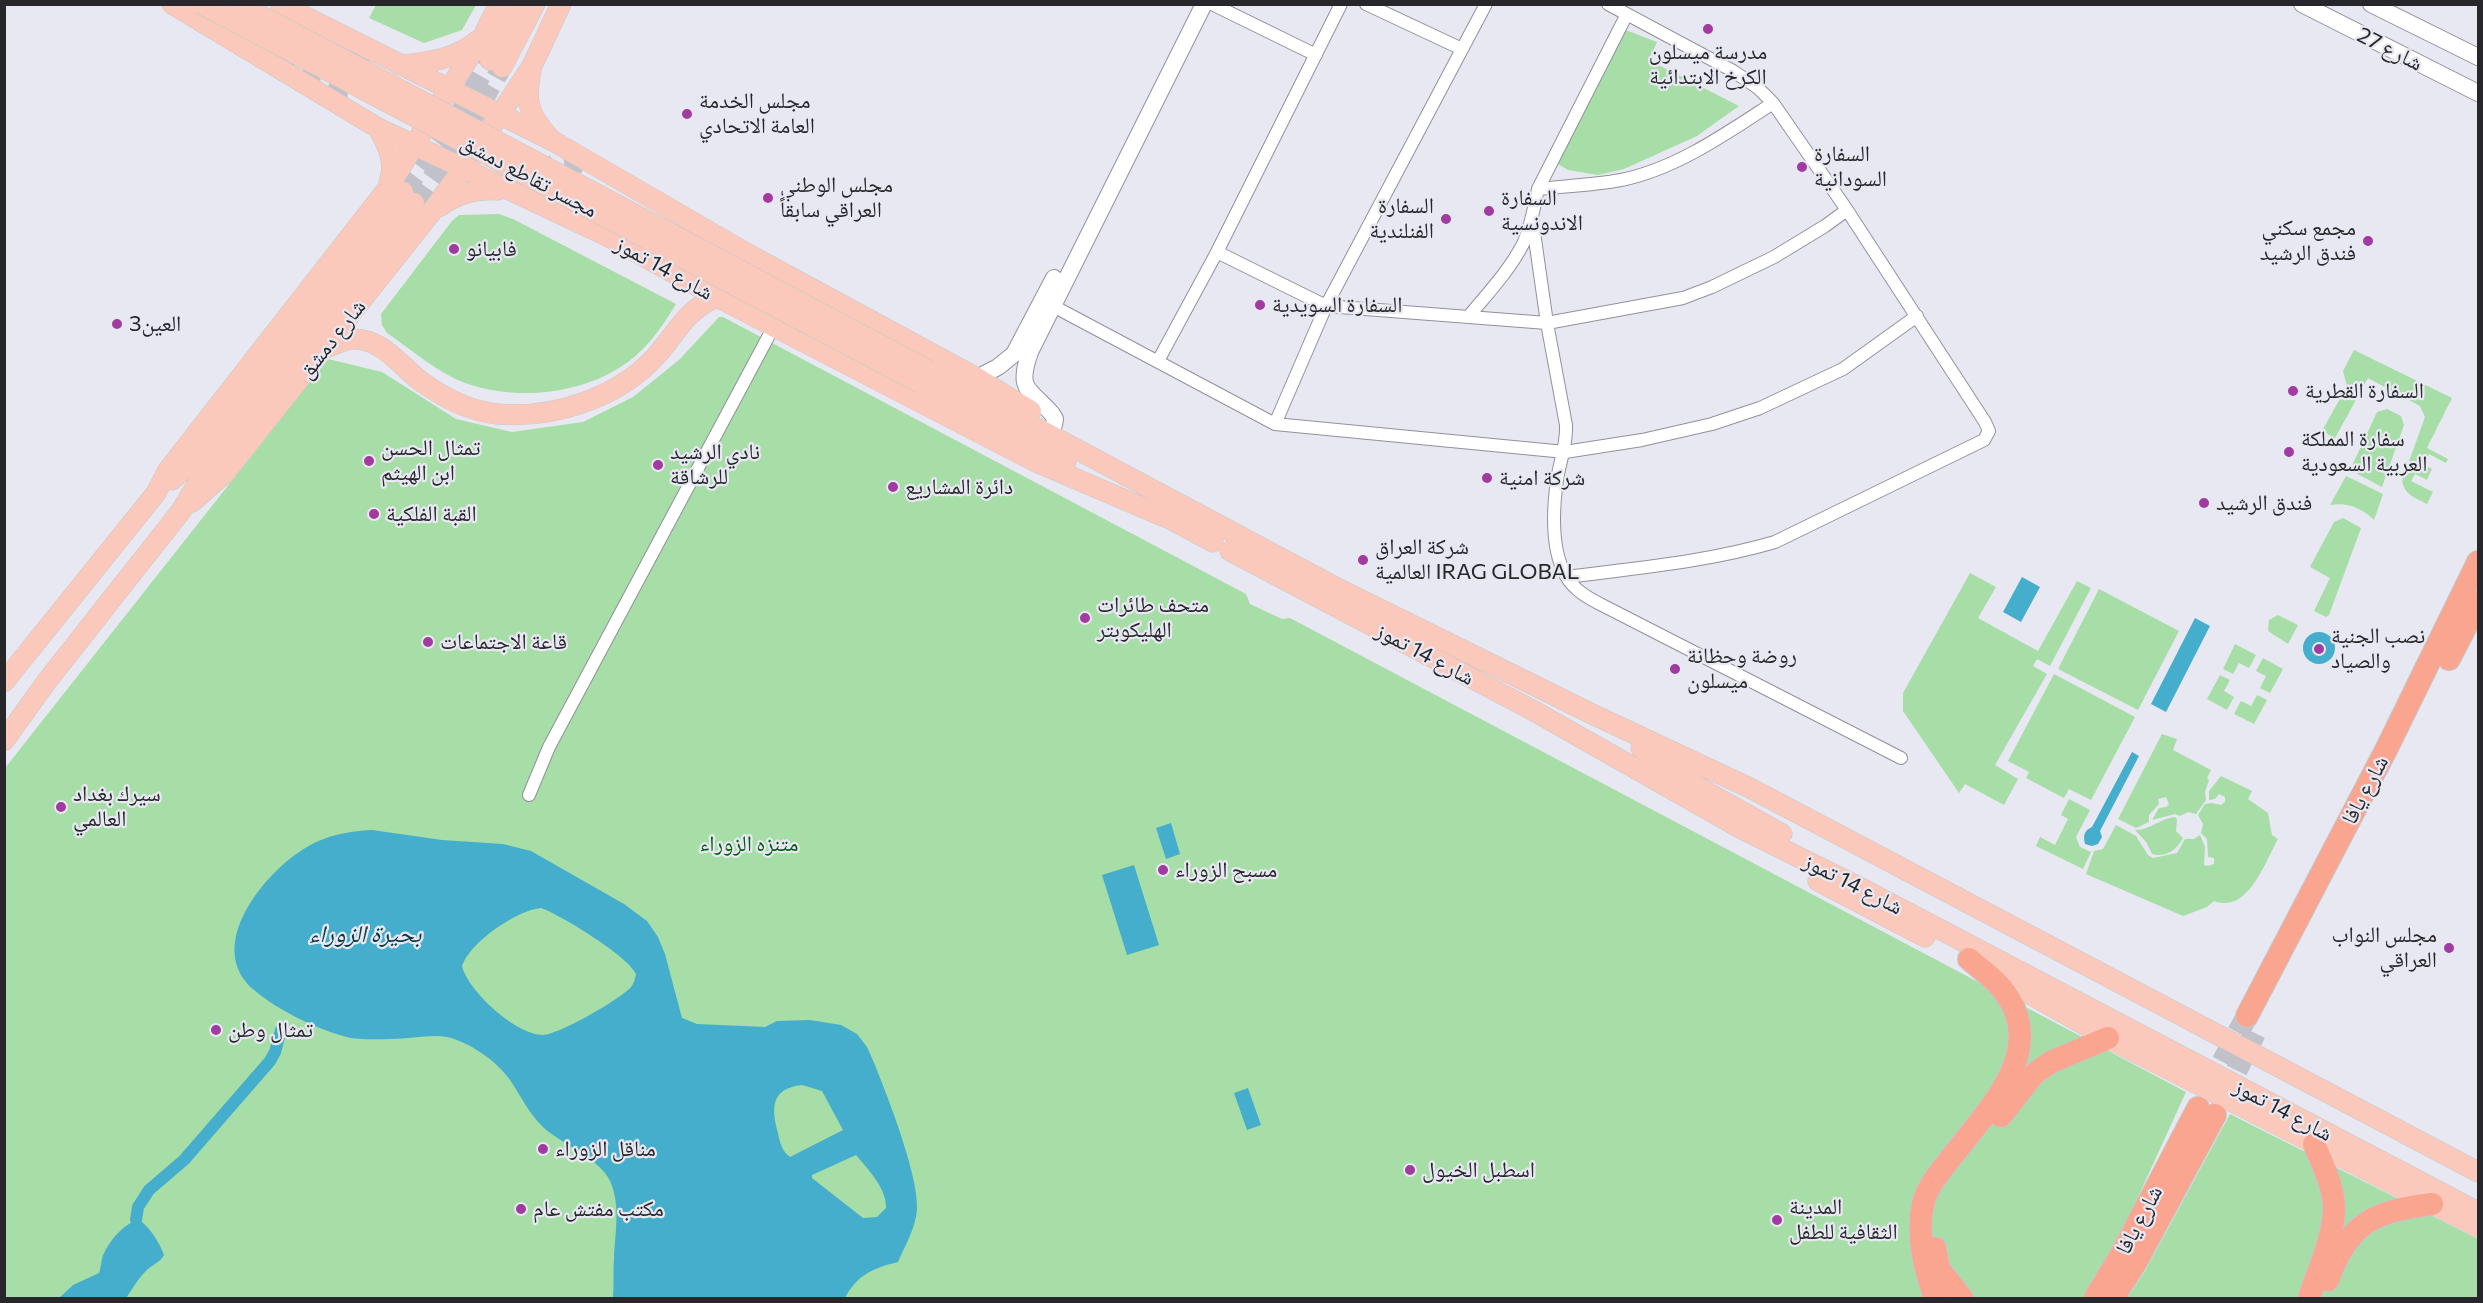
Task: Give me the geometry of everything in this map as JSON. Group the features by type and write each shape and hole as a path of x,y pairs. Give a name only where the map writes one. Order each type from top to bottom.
{"highway":[{"name":"شارع يافا","path":"2478,562 2254,1019 2478,603"},
{"path":"1935,1299 1920,1238 1923,1202 1938,1174 2003,1090 2015,1066 2020,1040 2018,1020 2009,998 1995,980 1969,959"},
{"path":"1962,1299 1940,1269 1934,1241 1936,1210 1949,1181 2034,1074 2051,1062 2108,1038"},
{"name":"شارع يافا","path":"2113,1299 2128,1259 2206,1111"},
{"path":"2309,1299 2329,1236 2334,1212 2332,1190 2314,1144"},
{"path":"2322,1299 2341,1252 2355,1232 2372,1218 2389,1211 2432,1204"},
{"name":"شارع يافا","path":"2095,1299 2128,1259"},
{"path":"2081,1299 2128,1259"},
{"path":"2128,1259 2130,1299"}],"main road":[{"name":"شارع 14 تموز","path":"172,4 378,128 418,138 467,163 507,191 607,236 717,297 1034,461 1168,508"},
{"name":"مجسر تقاطع دمشق","path":"201,4 924,377"},
{"name":"مجسر تقاطع دمشق","path":"238,4 924,377"},
{"name":"شارع 14 تموز","path":"280,4 399,65 445,96 495,121 553,141 748,254 977,378 1056,440"},
{"path":"445,96 483,36 499,4"},
{"path":"519,4 496,63 535,4"},
{"path":"495,121 532,66 561,4"},
{"path":"399,65 445,59 465,49 483,36"},
{"path":"532,66 527,90 529,107 553,141"},
{"path":"378,128 409,199 462,193 475,189 507,191"},
{"name":"شارع دمشق","path":"181,511 224,474 324,349 409,199 418,138"},
{"name":"شارع دمشق","path":"4,682 156,493 173,464 409,199 467,163"},
{"name":"شارع دمشق","path":"4,741 47,681 181,511 208,466 409,199"},
{"path":"324,349 343,341 362,340 382,348 421,382 466,406 497,414 539,413 585,402 623,383 656,356 690,312 717,297"},
{"name":"شارع 14 تموز","path":"924,377 959,387 1056,440 1168,508 1335,597 1742,829 1865,890 2478,1212"},
{"name":"شارع 14 تموز","path":"924,377 1056,440 1168,508 1222,547 1750,788 2478,1172"},
{"path":"1034,461 1045,461 1056,440"},
{"path":"42,636 54,644 58,652 47,681"},
{"name":"شارع 14 تموز","path":"1592,714 1688,780 1743,813 2478,1197"},
{"path":"1592,714 1700,777 2478,1187"},
{"path":"1742,829 1794,868 1969,959 2108,1038 2478,1227"}],"street":[{"path":"959,387 1006,362 1019,347 1192,4"},
{"path":"1056,440 1055,420 1028,390 1023,379 1023,370 1204,4"},
{"path":"1212,4 1316,55"},
{"path":"1158,361 1216,252 1341,4"},
{"path":"1366,4 1462,49"},
{"path":"1275,424 1326,306 1486,4"},
{"path":"1567,577 1659,566 1746,551 1774,542 1984,440 1989,431 1917,316 1773,103 1758,87 1733,71 1608,4"},
{"name":"شارع 27","path":"2302,4 2478,93"},
{"name":"شارع 27","path":"2371,4 2478,57"},
{"path":"1469,316 1507,270 1524,242 1538,189 1627,14"},
{"path":"1538,189 1623,180 1653,170 1696,150 1773,103"},
{"path":"1216,252 1326,306 1547,323 1683,298 1712,287 1774,257 1825,226 1846,210"},
{"path":"1532,218 1547,323 1566,425 1565,452 1557,479 1555,510 1557,546 1567,577 1581,593 1602,605 1901,758"},
{"path":"1053,306 1275,424 1565,452 1654,437 1712,424 1760,408 1843,369 1917,316"},
{"path":"529,795 555,736 774,326"}],"green space":[{"path":"376,4 476,5 462,30 424,43 369,18"},
{"path":"1623,29 1657,42 1649,60 1739,106 1697,136 1624,169 1598,175 1568,170 1558,164 1558,160"},
{"path":"499,214 513,219 676,304 644,348 628,362 584,384 565,389 526,393 487,389 457,380 387,333 382,325 381,314 459,215"},
{"name":"متنزه الزوراء","path":"719,317 723,317 1246,594 1250,604 1282,619 1290,618 2186,1092 2111,1256 2083,1298 5,1298 5,768 328,359 382,372 456,419 512,432 583,422 633,397 679,360"},
{"path":"2354,350 2452,398 2427,448 2448,459 2446,463 2429,454 2424,465 2432,469 2427,480 2415,474 2411,481 2433,492 2427,504 2408,493 2402,481 2425,417 2420,406 2368,378 2335,438 2322,431 2347,386 2343,371"},
{"path":"2387,409 2401,416 2404,425 2382,487 2350,470 2377,412"},
{"path":"2346,476 2383,494 2374,520 2354,507 2342,504 2330,505"},
{"path":"2343,518 2361,528 2329,615 2326,617 2314,611 2330,578 2310,567 2334,522"},
{"path":"1970,573 1996,587 1978,618 2038,651 2077,581 2091,588 2050,666 2037,659 2033,666 2047,674 1995,765 2018,779 2004,805 1965,784 1959,793 1903,711 1903,693"},
{"path":"2099,589 2179,631 2138,710 2058,669"},
{"path":"2278,615 2298,625 2288,644 2268,631 2269,620"},
{"path":"2235,644 2256,655 2249,668 2239,663 2233,674 2223,669"},
{"path":"2263,658 2283,669 2270,693 2260,688 2266,676 2256,671"},
{"path":"2054,674 2135,717 2091,800 2069,789 2064,798 2026,778 2029,772 2008,761"},
{"path":"2220,675 2230,680 2224,691 2234,697 2227,710 2207,699"},
{"path":"2257,695 2267,700 2254,724 2234,714 2241,701 2251,706"},
{"path":"2162,734 2177,739 2173,750 2211,770 2207,778 2209,780 2205,792 2206,800 2196,814 2188,812 2180,816 2175,814 2152,820 2159,808 2169,804 2166,797 2158,799 2159,804 2149,815 2149,822 2136,828 2118,819"},
{"path":"2221,776 2252,791 2248,799 2268,813 2272,835 2278,839 2254,884 2237,900 2226,903 2214,901 2207,907 2183,916 2086,874 2094,851 2103,849 2116,825 2136,836 2148,855 2153,858 2177,853 2185,839 2194,839 2200,835 2205,847 2204,865 2214,864 2214,858 2208,857 2207,839 2201,833 2203,824 2198,815 2205,804 2221,805 2225,802 2225,797 2219,794 2215,799 2209,800 2209,791"},
{"path":"2069,799 2090,810 2076,837 2080,847 2091,852 2083,869 2036,846 2040,837 2055,845 2068,819 2061,815"},
{"path":"2175,817 2177,819 2176,831 2183,838 2174,849 2166,854 2152,854 2146,842 2135,830 2144,829"},
{"path":"2230,1114 2478,1239 2478,1298 2127,1298 2145,1271"}],"water":[{"path":"2022,577 2040,587 2021,622 2003,612"},
{"path":"2195,618 2210,626 2166,712 2151,704"},
{"path":"2319,632 2330,637 2335,648 2330,659 2319,664 2308,659 2303,648 2308,637"},
{"path":"2132,752 2139,756 2100,831 2102,837 2098,844 2092,846 2085,844 2084,838 2087,830 2092,827"},
{"path":"1171,823 1180,854 1166,859 1156,828"},
{"name":"بحيرة الزوراء","path":"372,830 442,840 503,844 531,851 624,904 647,921 658,937 665,954 682,1018 697,1024 765,1027 777,1021 810,1020 841,1025 857,1034 867,1047 875,1065 902,1137 913,1177 917,1209 915,1223 898,1262 881,1267 860,1278 845,1298 613,1298 616,1209 610,1181 598,1166 539,1123 510,1080 490,1059 473,1048 447,1037 361,1039 326,1030 275,1005 254,990 240,973 235,953 237,932 245,912 273,874 290,859 322,839 338,834","holes":["541,908 578,927 608,947 621,957 636,974 631,987 615,1000 575,1023 543,1035 520,1028 495,1010 473,987 462,966 474,947 496,929 520,915","802,1085 822,1091 843,1130 790,1157 781,1143 774,1108 779,1095 792,1087","856,1155 880,1187 886,1208 877,1217 863,1218 812,1178 812,1175"]},
{"path":"1134,865 1159,945 1127,955 1102,875"},
{"path":"1248,1088 1261,1125 1247,1130 1234,1093"},
{"path":"136,1220 148,1228 164,1255 148,1269 126,1298 59,1298 73,1285 99,1273 103,1255 109,1244 116,1234"}],"waterway":[{"path":"136,1220 138,1207 149,1190 184,1160 270,1061 281,1030"}],"tunnel":[{"path":"275,58 342,89 352,90 362,84 369,71 368,65 359,52 344,42"},
{"path":"403,192 452,127 490,60"},
{"path":"414,203 465,132 502,67"},
{"path":"541,179 551,167 563,162 578,162 593,166"},
{"path":"2207,1091 2247,1016"},
{"path":"2222,1100 2255,1033"}],"place":[{"name":"مدرسة ميسلون الكرخ الابتدائية","path":"1708,29"},
{"name":"مجلس الخدمة العامة الاتحادي","path":"687,114"},
{"name":"السفارة السودانية","path":"1802,167"},
{"name":"مجلس الوطني العراقي سابقاً","path":"768,198"},
{"name":"السفارة الاندونسية","path":"1489,211"},
{"name":"السفارة الفنلندية","path":"1446,219"},
{"name":"مجمع سكني فندق الرشيد","path":"2368,241"},
{"name":"فابيانو","path":"454,249"},
{"name":"السفارة السويدية","path":"1260,305"},
{"name":"العين3","path":"117,324"},
{"name":"السفارة القطرية","path":"2293,391"},
{"name":"سفارة المملكة العربية السعودية","path":"2289,452"},
{"name":"تمثال الحسن ابن الهيثم","path":"369,461"},
{"name":"نادي الرشيد للرشاقة","path":"658,465"},
{"name":"شركة امنية","path":"1487,478"},
{"name":"دائرة المشاريع","path":"893,487"},
{"name":"فندق الرشيد","path":"2204,503"},
{"name":"القبة الفلكية","path":"374,514"},
{"name":"شركة العراق العالمية IRAG GLOBAL","path":"1363,560"},
{"name":"متحف طائرات الهليكوبتر","path":"1085,618"},
{"name":"قاعة الاجتماعات","path":"428,642"},
{"name":"نصب الجنية والصياد","path":"2319,649"},
{"name":"روضة وحظانة ميسلون","path":"1675,669"},
{"name":"سيرك بغداد العالمي","path":"61,807"},
{"name":"مسبح الزوراء","path":"1163,870"},
{"name":"مجلس النواب العراقي","path":"2449,948"},
{"name":"تمثال وطن","path":"216,1030"},
{"name":"مناقل الزوراء","path":"543,1149"},
{"name":"اسطبل الخيول","path":"1410,1170"},
{"name":"مكتب مفتش عام","path":"521,1209"},
{"name":"المدينة الثقافية للطفل","path":"1777,1220"}]}
